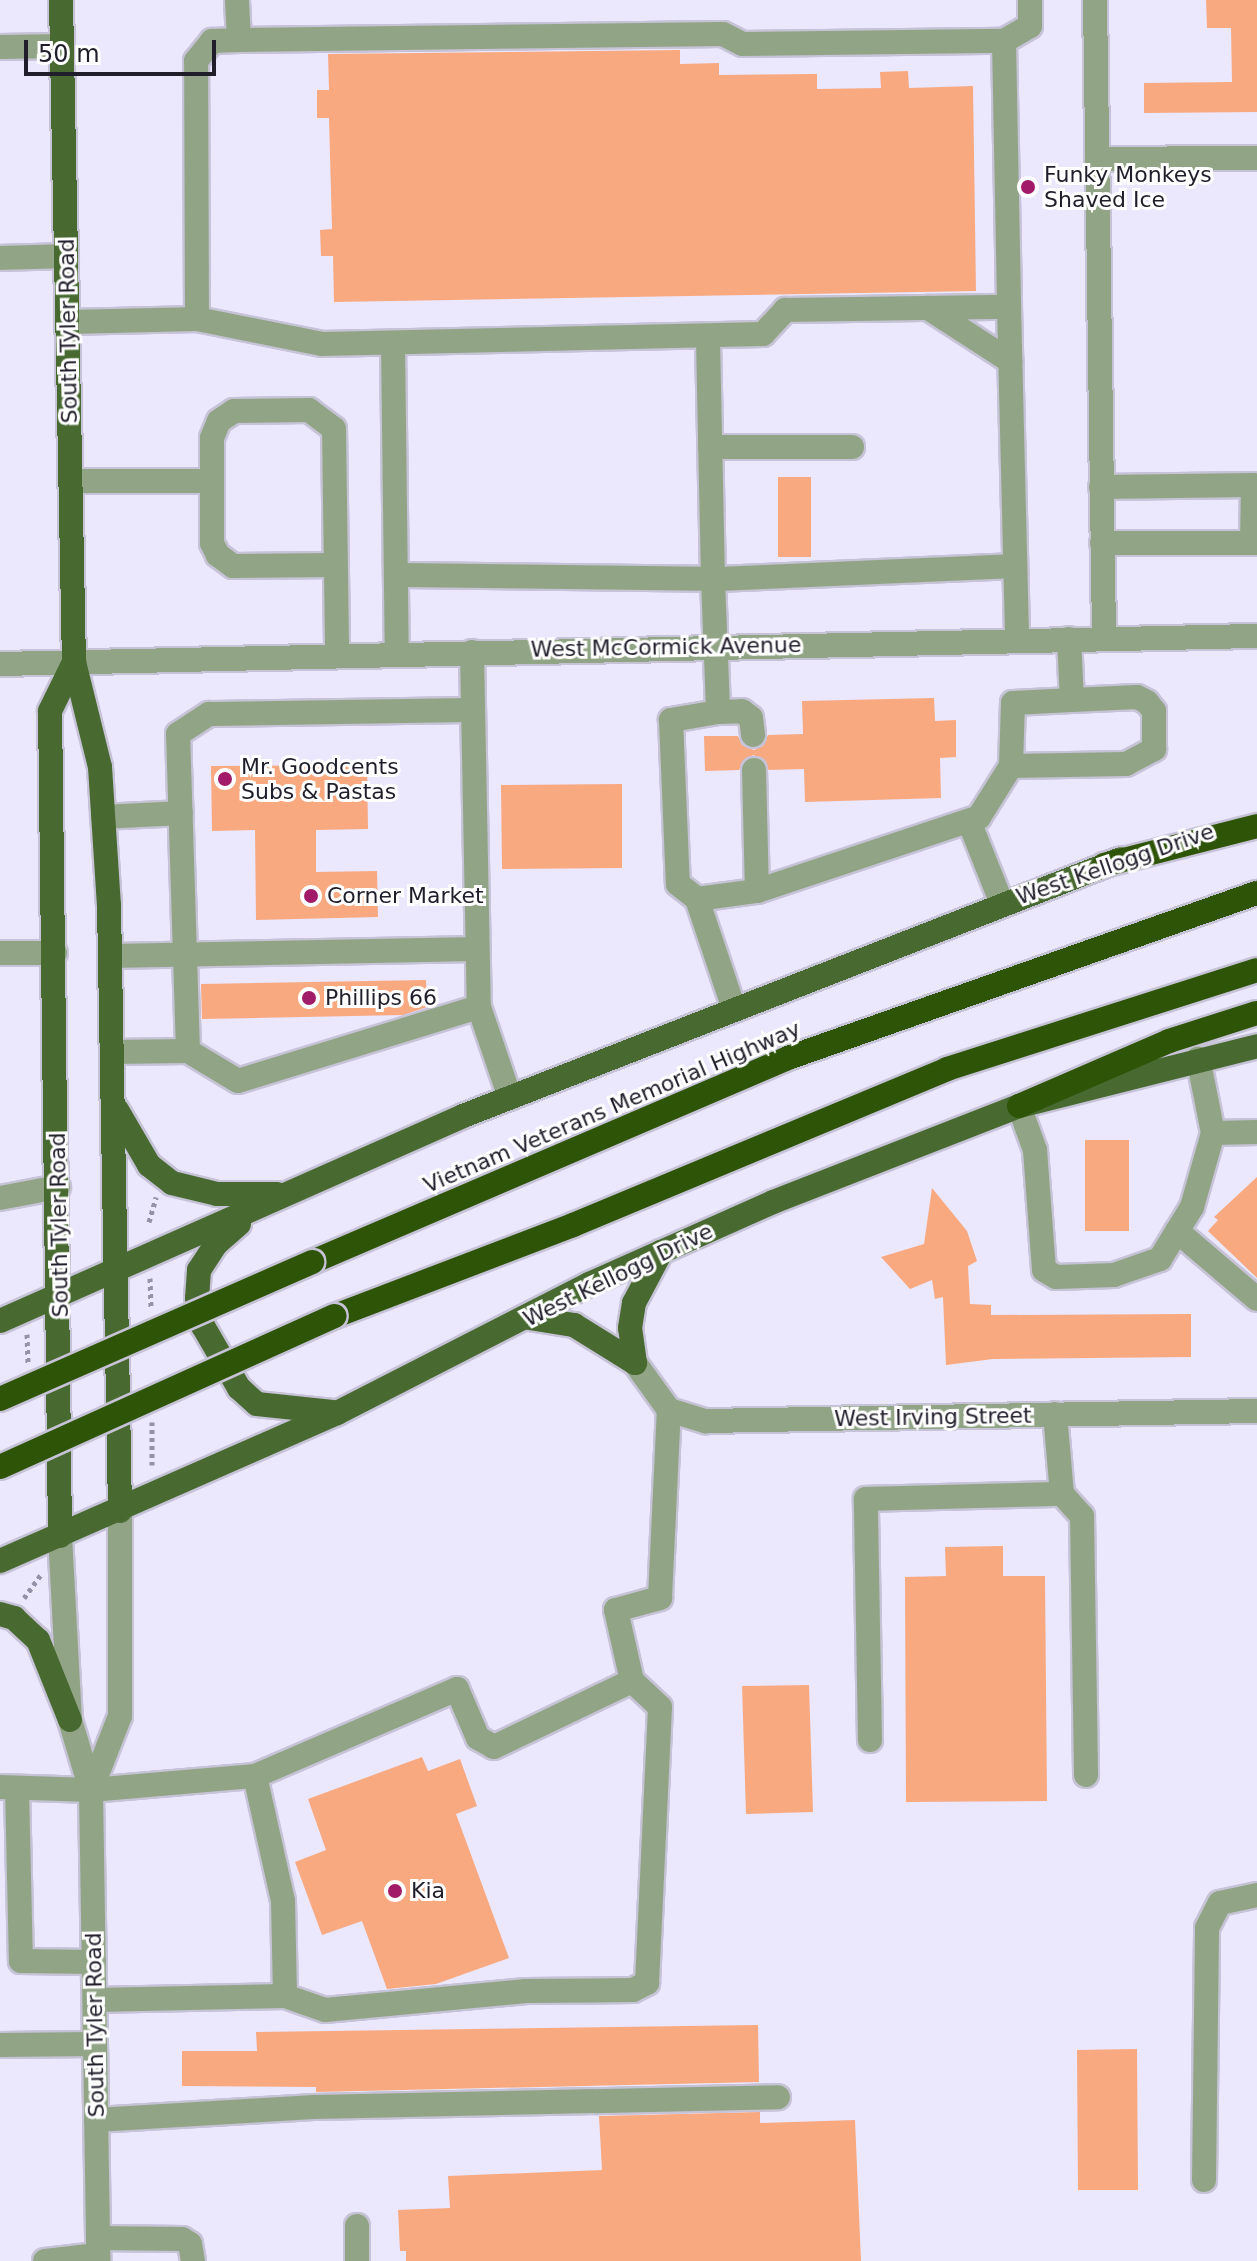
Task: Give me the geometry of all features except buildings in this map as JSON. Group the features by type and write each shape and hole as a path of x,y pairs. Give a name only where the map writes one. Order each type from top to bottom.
{"highway":[{"path":"1104,865 1257,826"},
{"name":"Vietnam Veterans Memorial Highway","path":"0,1399 788,1058 1257,893"},
{"path":"0,1467 335,1316 573,1225 947,1069 1257,970"},
{"path":"1019,1106 1169,1041 1257,1013"}],"main road":[{"name":"South Tyler Road","path":"61,0 74,662 100,767 103,817 110,956 120,1511"},
{"name":"South Tyler Road","path":"60,1536 60,1291 50,711 74,662"},
{"name":"West Kellogg Drive","path":"0,1321 60,1291 510,1098 1104,865 1257,816"},
{"name":"West Kellogg Drive","path":"0,1561 120,1511 337,1413 661,1252 773,1202 1019,1106 1198,1058 1257,1046"},
{"path":"113,1099 149,1165 172,1183 217,1194 288,1194"},
{"path":"260,1207 216,1244 199,1270 197,1298 203,1326 239,1388 257,1404 337,1413"},
{"path":"635,1363 630,1328 634,1303 661,1252"},
{"path":"529,1318 574,1325 635,1363"},
{"path":"0,1614 14,1618 38,1640 70,1720"}],"street":[{"path":"237,0 239,40"},
{"path":"197,319 196,61 212,41 723,34 743,44 1004,41 1030,26 1030,0"},
{"path":"1095,0 1104,638"},
{"path":"1004,41 1017,640"},
{"path":"0,47 62,46"},
{"path":"1097,159 1257,158"},
{"path":"0,258 66,256"},
{"path":"928,307 1010,361"},
{"path":"68,322 197,319 322,344 393,343 763,334 785,310 1009,307"},
{"path":"708,336 718,712"},
{"path":"393,343 397,654"},
{"path":"335,565 233,566 212,543 212,438 219,421 234,411 309,410 323,417 334,429 337,655"},
{"path":"710,447 852,447"},
{"path":"71,481 212,481"},
{"path":"1101,487 1253,485 1255,543 1102,543"},
{"path":"396,575 713,579 1015,566"},
{"name":"West McCormick Avenue","path":"0,664 1257,636"},
{"path":"1069,639 1072,700"},
{"path":"472,652 479,1007 510,1098"},
{"path":"697,899 757,891 979,817 1011,766 1013,703 1137,697 1147,702 1154,711 1154,749 1126,764 1011,766"},
{"path":"188,1051 178,734 209,714 473,710"},
{"path":"734,1009 697,899 678,884 671,720 742,711 751,718 753,735"},
{"path":"754,770 757,891"},
{"path":"103,817 181,813"},
{"path":"969,821 1002,904"},
{"path":"110,956 477,949"},
{"path":"0,953 55,953"},
{"path":"112,1052 188,1051 238,1081 479,1007"},
{"path":"1019,1106 1035,1150 1044,1270 1056,1277 1114,1275 1160,1259 1192,1207 1213,1133 1198,1058"},
{"path":"1213,1133 1257,1132"},
{"path":"0,1198 58,1187"},
{"path":"1177,1231 1257,1299"},
{"path":"95,2000 285,1996 339,2010 526,1991 633,1990 647,1983 660,1707 632,1681 616,1610 660,1598 669,1410 635,1363"},
{"name":"West Irving Street","path":"669,1410 706,1421 1257,1411"},
{"path":"1055,1414 1062,1494 1082,1516 1086,1775"},
{"path":"870,1740 866,1499 1062,1494"},
{"name":"South Tyler Road","path":"91,1790 120,1716 120,1511"},
{"name":"South Tyler Road","path":"60,1536 70,1720 91,1790 98,2251"},
{"path":"94,1962 10,1961 8,1787 91,1790 255,1776 457,1689 478,1738 494,1747 632,1681"},
{"path":"255,1776 283,1901 285,1996"},
{"path":"1204,2180 1207,1928 1220,1903 1257,1895"},
{"path":"0,2045 95,2044"},
{"path":"96,2120 314,2107 778,2097"},
{"path":"357,2226 357,2261"},
{"path":"45,2261 182,2239 190,2244 193,2261"}],"path":[{"path":"149,1222 159,1192"},
{"path":"150,1270 151,1315"},
{"path":"27,1325 28,1370"},
{"path":"152,1405 152,1465"},
{"path":"23,1601 33,1580 42,1575"}],"place":[{"name":"Funky Monkeys Shaved Ice","path":"1028,187"},
{"name":"Mr. Goodcents Subs & Pastas","path":"225,779"},
{"name":"Corner Market","path":"311,896"},
{"name":"Phillips 66","path":"309,998"},
{"name":"Kia","path":"395,1891"}]}
